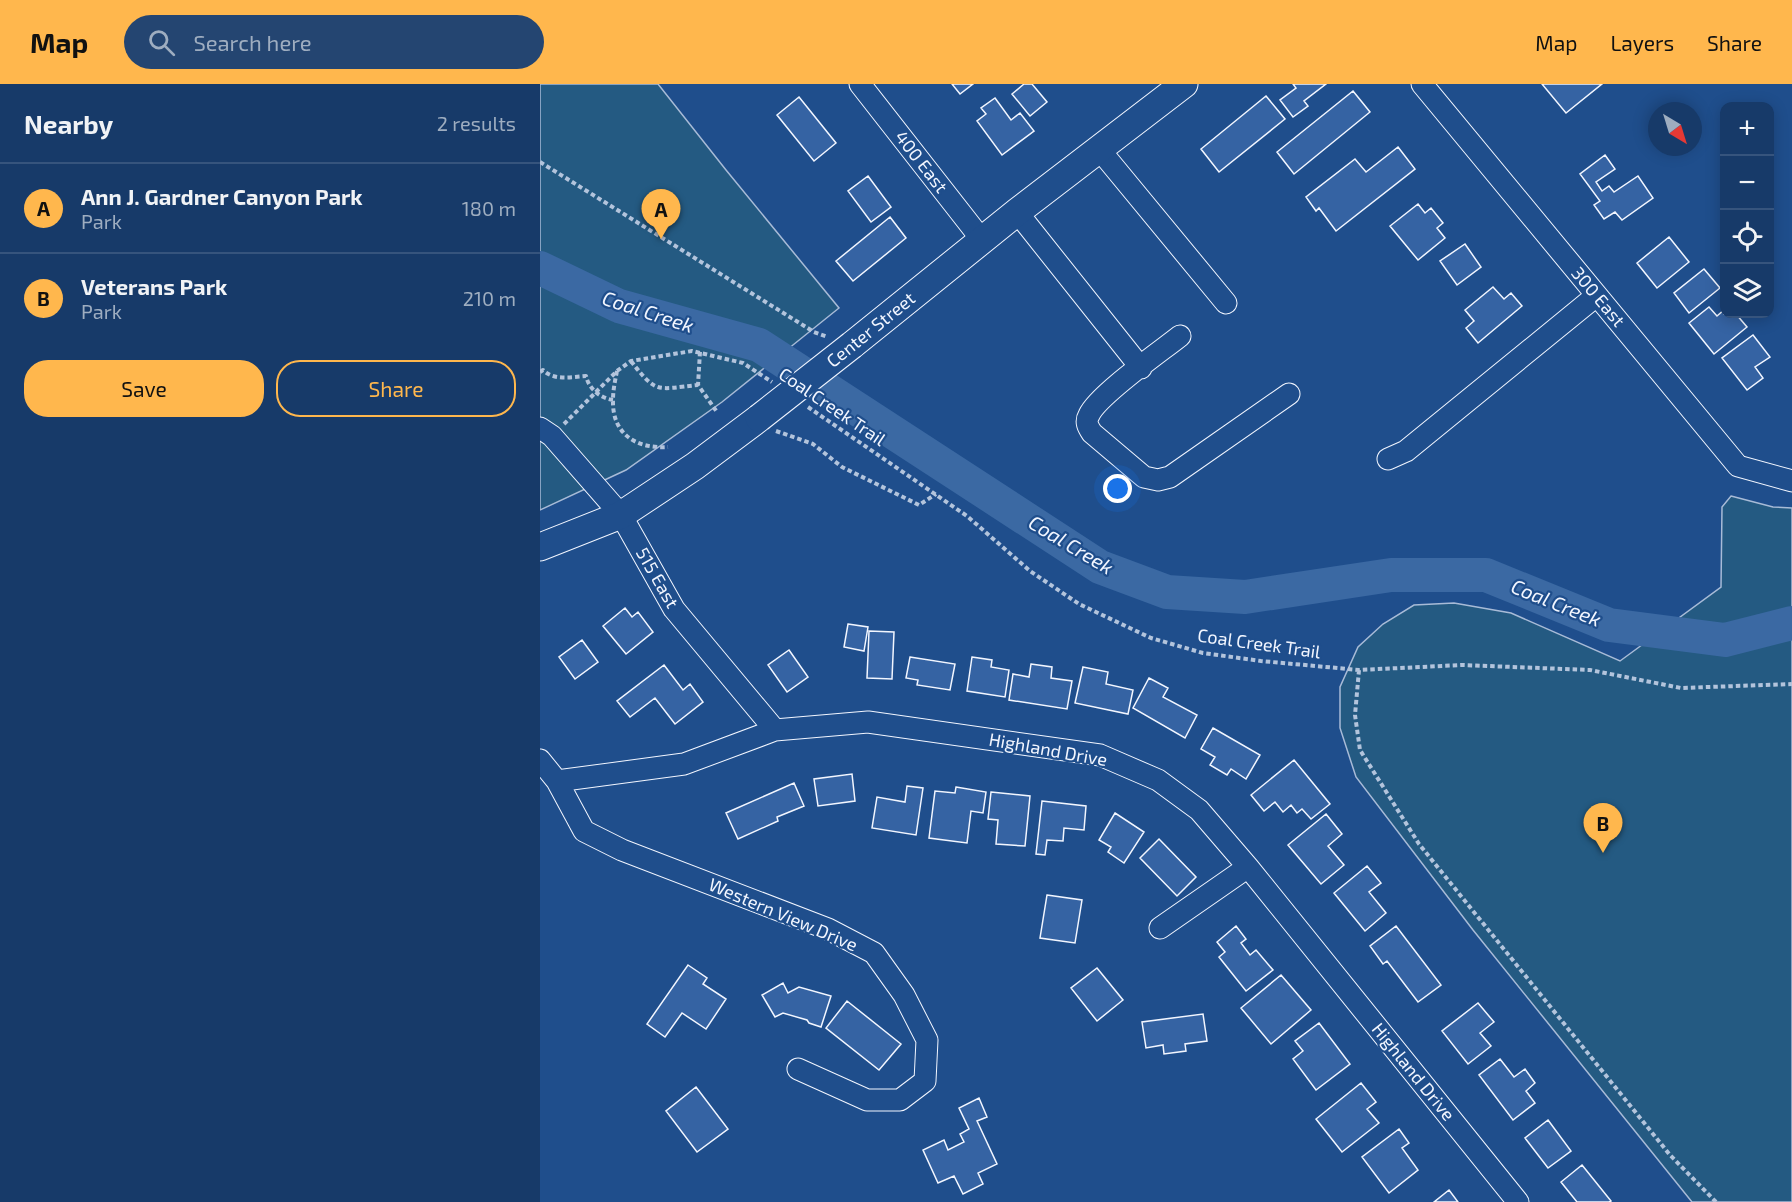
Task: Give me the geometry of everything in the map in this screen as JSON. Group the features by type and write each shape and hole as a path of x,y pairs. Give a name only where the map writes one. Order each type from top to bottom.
{"main road":[{"name":"Center Street","path":"540,547 621,515 695,466 852,345 1017,212 1184,84"}],"street":[{"name":"400 East","path":"860,84 982,240"},
{"name":"300 East","path":"1422,84 1738,466 1792,481"},
{"path":"1099,149 1226,303"},
{"path":"1017,212 1141,368"},
{"path":"1388,459 1406,451 1596,296"},
{"path":"1180,336 1100,400 1088,416 1087,424 1092,433 1144,477 1158,480 1170,477 1289,394"},
{"name":"515 East","path":"546,432 621,515 674,609 775,730"},
{"name":"Highland Drive","path":"557,781 684,764 775,730 868,722 1100,755 1158,780 1199,810 1248,867 1518,1202"},
{"path":"540,760 557,781"},
{"name":"Western View Drive","path":"557,781 584,831 622,850 828,929 874,953 904,995 927,1040 924,1082 900,1100 867,1100 798,1069"},
{"path":"1160,928 1248,867"}],"path":[{"path":"540,162 814,332 852,345"},
{"name":"Coal Creek Trail","path":"546,432 631,361 692,351 700,352 743,363 772,382"},
{"path":"700,352 698,385 717,412"},
{"path":"631,361 647,382 659,389 698,385"},
{"path":"540,372 543,370 549,376 558,377 586,376 588,385 604,399 613,400"},
{"path":"617,371 613,400 618,427 635,442 657,448 668,447"},
{"name":"Coal Creek Trail","path":"801,402 967,516 1030,571 1079,604 1151,638 1203,653 1359,670 1462,665 1590,670 1681,688 1792,684"},
{"path":"756,420 813,444 842,467 919,505 936,494"},
{"path":"1359,670 1355,715 1360,750 1419,844 1670,1155 1716,1202"}],"shaded area":[{"path":"540,84 658,84 839,308 722,402 626,470 540,510"},
{"path":"1731,496 1773,507 1792,508 1792,1202 1692,1202 1473,930 1356,777 1340,728 1340,687 1358,647 1383,624 1414,605 1454,603 1511,613 1620,661 1721,587 1722,507"}],"building":[{"path":"952,84 973,84 960,94"},
{"path":"1024,84 1032,84 1047,102 1030,116 1012,94"},
{"path":"1293,84 1326,84 1304,101 1308,106 1293,117 1280,100 1296,88"},
{"path":"1542,84 1602,84 1566,113"},
{"path":"1353,91 1370,112 1294,174 1277,152"},
{"path":"1266,96 1285,119 1219,172 1201,149"},
{"path":"799,97 836,143 814,161 777,115"},
{"path":"995,98 1011,120 1020,113 1034,131 1002,155 977,121 986,114 981,108"},
{"path":"1398,147 1415,169 1336,231 1319,208 1316,211 1306,197 1355,159 1366,172"},
{"path":"1605,155 1615,169 1596,182 1602,191 1609,186 1614,192 1638,176 1653,198 1622,220 1615,212 1604,219 1594,205 1600,201 1580,174"},
{"path":"868,176 891,207 871,222 848,191"},
{"path":"1418,204 1425,213 1431,208 1443,223 1437,228 1445,238 1418,260 1390,226"},
{"path":"890,217 906,238 853,281 836,261"},
{"path":"1669,237 1689,262 1657,288 1637,263"},
{"path":"1465,244 1481,267 1457,285 1440,261"},
{"path":"1704,269 1720,288 1689,313 1674,293"},
{"path":"1493,287 1504,299 1511,293 1522,306 1478,343 1466,328 1474,321 1465,310"},
{"path":"1709,307 1717,316 1720,313 1720,318 1739,318 1747,327 1714,354 1689,323"},
{"path":"1753,335 1770,357 1755,367 1763,378 1747,390 1722,358"},
{"path":"625,608 632,617 638,612 653,632 626,654 603,626"},
{"path":"848,624 868,627 864,651 844,647"},
{"path":"869,631 894,632 892,679 867,678"},
{"path":"582,640 598,662 575,679 559,657"},
{"path":"789,650 808,677 787,692 768,665"},
{"path":"910,657 955,664 950,690 917,685 918,680 906,678"},
{"path":"972,657 992,660 991,667 1009,670 1005,697 967,691"},
{"path":"1031,664 1052,667 1051,678 1072,681 1067,709 1009,700 1013,674 1029,677"},
{"path":"664,665 683,690 690,684 703,702 675,724 655,698 630,717 617,701"},
{"path":"1083,667 1108,672 1106,684 1133,690 1128,714 1075,703"},
{"path":"1149,678 1168,688 1163,697 1197,715 1185,738 1133,708"},
{"path":"1213,728 1260,755 1246,779 1231,769 1227,775 1210,765 1215,757 1201,749"},
{"path":"1294,760 1330,804 1311,819 1302,809 1297,813 1291,805 1283,812 1275,802 1264,811 1251,795"},
{"path":"852,774 855,801 818,806 814,779"},
{"path":"794,783 804,806 777,817 778,821 738,839 726,813"},
{"path":"907,786 923,788 916,835 872,828 877,797 905,802"},
{"path":"956,787 986,792 983,813 971,811 967,843 929,838 935,791 955,793"},
{"path":"991,792 1030,796 1025,846 996,844 998,820 988,819"},
{"path":"1042,801 1086,806 1084,830 1064,828 1063,841 1047,840 1045,855 1036,854"},
{"path":"1115,813 1144,832 1124,863 1108,852 1111,847 1099,840"},
{"path":"1326,814 1342,834 1328,846 1344,865 1321,884 1288,845"},
{"path":"1159,839 1196,877 1177,896 1140,858"},
{"path":"1367,866 1381,883 1369,892 1386,913 1365,931 1334,893"},
{"path":"1047,895 1082,900 1075,943 1040,938"},
{"path":"1236,926 1246,939 1241,943 1250,955 1256,950 1273,970 1246,991 1219,957 1225,952 1217,942"},
{"path":"1396,926 1441,985 1418,1002 1387,961 1383,964 1370,946"},
{"path":"688,965 707,978 703,984 726,999 706,1029 682,1013 665,1037 647,1024"},
{"path":"1097,968 1123,1000 1097,1021 1071,988"},
{"path":"1281,975 1311,1010 1271,1044 1241,1008"},
{"path":"783,983 788,993 799,987 831,996 821,1027 783,1013 775,1017 762,995"},
{"path":"847,1001 901,1044 879,1070 826,1028"},
{"path":"1478,1003 1494,1022 1480,1033 1491,1046 1468,1064 1442,1031"},
{"path":"1203,1014 1207,1041 1185,1044 1186,1051 1164,1054 1163,1045 1146,1048 1142,1022"},
{"path":"1319,1023 1350,1064 1316,1090 1293,1059 1303,1051 1295,1041"},
{"path":"1500,1059 1514,1077 1525,1069 1535,1083 1526,1091 1535,1103 1513,1120 1479,1075"},
{"path":"1361,1083 1376,1102 1367,1109 1379,1123 1342,1152 1316,1119"},
{"path":"696,1087 728,1129 697,1152 666,1111"},
{"path":"979,1098 987,1117 977,1121 997,1164 978,1173 983,1184 963,1194 954,1176 938,1183 923,1150 944,1140 948,1150 964,1142 960,1134 969,1129 959,1108"},
{"path":"1548,1120 1571,1151 1548,1168 1525,1138"},
{"path":"1399,1129 1409,1143 1402,1148 1418,1170 1389,1193 1362,1157"},
{"path":"1582,1165 1611,1201 1577,1202 1561,1182"},
{"path":"1449,1190 1458,1202 1434,1202"}],"waterway":[{"name":"Coal Creek","path":"540,268 619,306 759,345 1100,567 1167,592 1245,597 1391,575 1486,575 1609,625 1725,640 1792,623"}],"place":[{"name":"Ann J. Gardner Canyon Park","path":"661,239"},
{"name":"Veterans Park","path":"1603,853"}]}
